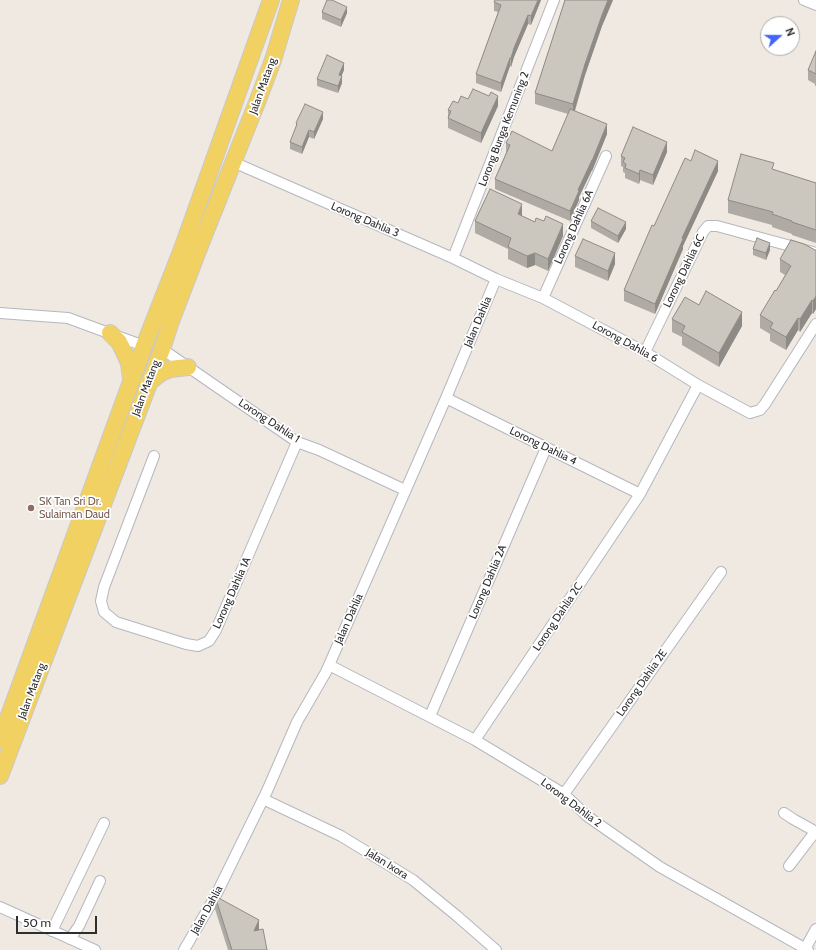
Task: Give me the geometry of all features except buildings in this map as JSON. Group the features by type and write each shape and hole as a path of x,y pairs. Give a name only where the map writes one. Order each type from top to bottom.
{"main road":[{"name":"Jalan Matang","path":"0,740 131,380 182,249 271,0"},
{"name":"Jalan Matang","path":"0,776 162,349 200,242 273,60 291,0"},
{"path":"144,346 149,347 158,345 171,322"},
{"path":"110,334 119,342 124,352 129,363 131,380"},
{"path":"148,383 161,373 188,367"}],"street":[{"name":"Lorong Bunga Kemuning 2","path":"454,258 554,0"},
{"path":"804,0 816,5"},
{"name":"Lorong Dahlia 6A","path":"543,298 606,156"},
{"name":"Lorong Dahlia 3","path":"233,162 454,258 496,279"},
{"name":"Lorong Dahlia 6C","path":"645,352 703,232 708,226 717,226 816,253"},
{"name":"Lorong Dahlia 6","path":"496,279 543,298 645,352 698,385 750,413 760,410 765,404 816,324"},
{"name":"Jalan Dahlia","path":"184,950 214,897 263,799 297,722 329,665 446,398 496,279"},
{"path":"0,312 68,318 144,346"},
{"name":"Lorong Dahlia 1","path":"162,349 297,442 319,450 405,490"},
{"name":"Lorong Dahlia 2C","path":"475,740 640,494 698,385"},
{"name":"Lorong Dahlia 4","path":"446,398 640,494"},
{"name":"Lorong Dahlia 1A","path":"154,456 104,587 101,601 104,612 116,622 186,644 198,646 209,641 216,630 297,442"},
{"name":"Lorong Dahlia 2A","path":"430,716 546,448"},
{"name":"Lorong Dahlia 2E","path":"564,794 721,572"},
{"name":"Lorong Dahlia 2","path":"329,665 475,740 564,794 587,816 660,867 806,949"},
{"name":"Jalan Ixora","path":"263,799 341,836 412,880 496,950"},
{"path":"784,813 815,833 790,866"},
{"path":"52,931 104,824"},
{"path":"70,939 79,926 100,881"},
{"path":"0,907 95,950"},
{"path":"806,949 816,929"}],"place":[{"name":"SK Tan Sri Dr. Sulaiman Daud","path":"31,508"}]}
